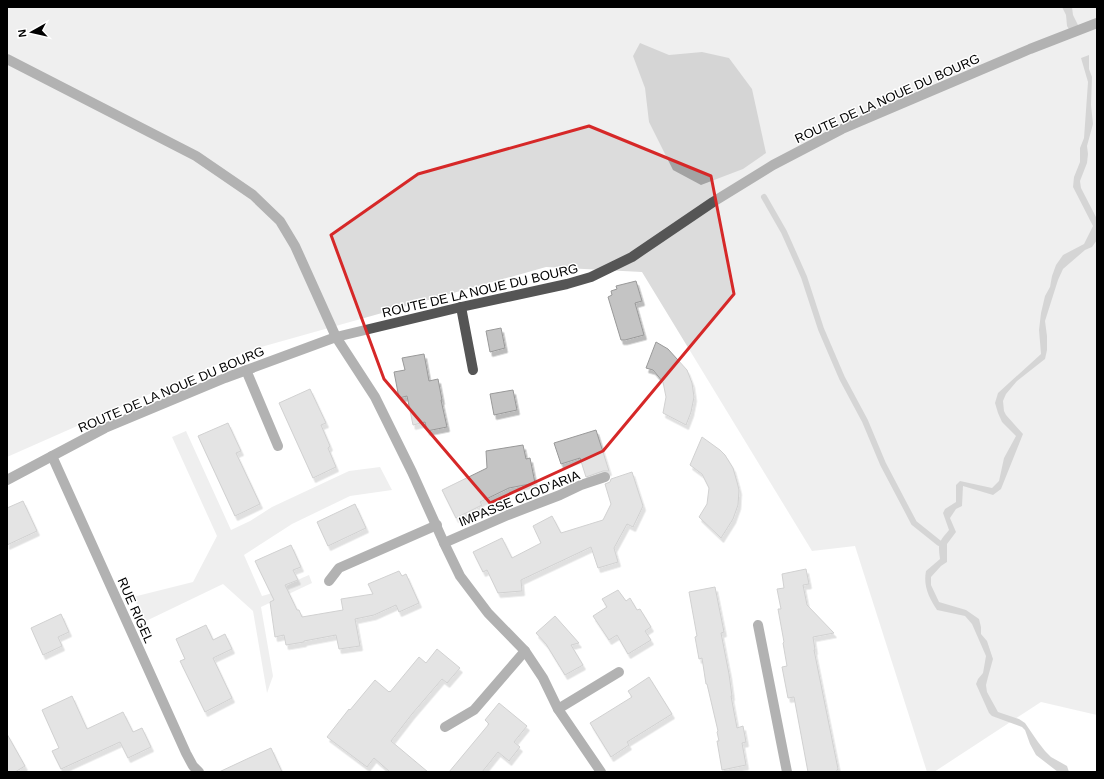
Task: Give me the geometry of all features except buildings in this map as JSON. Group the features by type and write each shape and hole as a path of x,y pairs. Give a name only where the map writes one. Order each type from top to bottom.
{"street":[{"name":"ROUTE DE LA NOUE DU BOURG","path":"7,480 106,428 225,378 336,337 461,307 567,284 591,277 632,257 713,202 773,164 842,129 1030,49 1097,24"},
{"path":"7,59 196,156 253,195 280,221 296,246 336,337 375,397 412,472 460,576 488,614 525,651 543,678 558,709 601,772"},
{"path":"461,307 473,370"},
{"path":"246,370 278,446"},
{"name":"RUE RIGEL","path":"52,456 184,748 193,766 199,772"},
{"name":"IMPASSE CLOD'ARIA","path":"444,543 581,485 605,478"},
{"path":"329,581 339,568 436,525"},
{"path":"758,625 787,772"},
{"path":"445,727 474,710 525,651"},
{"path":"558,709 619,672"}],"highlighted area":[{"path":"589,126 711,176 734,294 603,451 490,503 384,379 331,235 418,174"}],"shaded area":[{"path":"7,7 1097,7 1097,715 1041,702 934,772 927,772 855,546 812,551 642,272 546,267 247,351 7,457"},
{"path":"1062,7 1072,7 1073,15 1079,27 1070,31 1067,26 1066,15"},
{"path":"640,43 669,55 702,52 729,58 752,89 766,153 743,169 701,185 673,170 649,122 645,88 633,56"},
{"path":"1089,55 1089,69 1092,77 1091,105 1093,124 1087,146 1087,163 1080,181 1081,188 1097,219 1097,240 1092,247 1085,250 1063,269 1058,280 1045,321 1047,350 1045,359 1017,381 1006,394 1003,401 1006,415 1023,434 1001,489 993,495 963,486 962,506 956,509 950,518 956,532 947,544 947,562 931,577 931,585 939,602 966,610 979,619 981,634 987,641 993,659 986,685 987,692 998,712 1019,719 1025,723 1045,751 1051,757 1067,766 1069,772 1058,772 1036,755 1025,730 1022,727 992,716 989,713 976,684 983,673 986,656 972,624 965,616 937,610 927,592 925,576 926,571 940,559 940,543 949,530 943,513 945,509 956,502 956,485 960,481 992,488 999,481 1004,458 1016,436 1002,422 998,413 995,403 998,393 1041,354 1039,330 1041,313 1045,296 1050,287 1056,265 1063,255 1084,244 1093,226 1073,187 1074,177 1080,162 1080,148 1084,138 1088,82 1081,58"},
{"path":"186,431 231,530 250,521 272,507 349,471 380,467 392,490 350,496 292,524 244,555 262,596 274,592 309,575 312,583 261,607 273,676 267,693 253,611 223,584 146,621 133,597 193,582 217,536 172,437"}],"waterway":[{"path":"764,197 784,232 804,277 821,329 842,378 865,421 883,464 914,523 939,543"}]}
